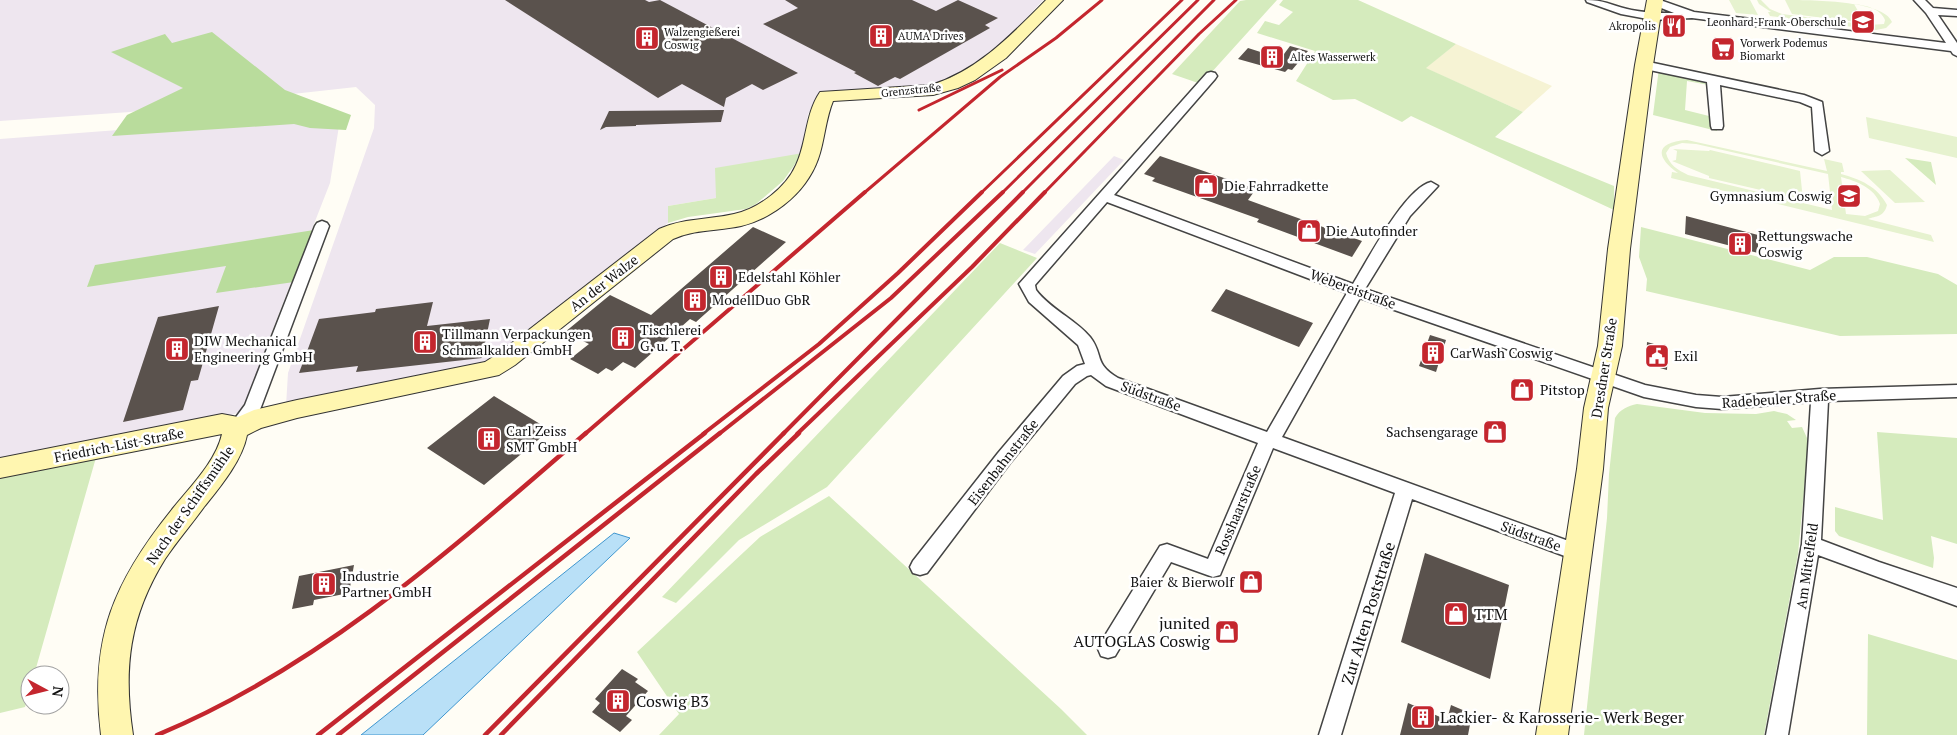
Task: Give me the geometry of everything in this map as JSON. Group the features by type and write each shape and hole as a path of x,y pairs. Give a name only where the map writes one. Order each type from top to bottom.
{"street":[{"name":"Grenzstraße","path":"826,96 933,90 950,86 987,65 1001,54 1055,0"},
{"path":"1592,0 1624,12 1654,6 1692,15 1956,50"},
{"path":"1919,0 1930,11 1956,50"},
{"name":"Dresdner Straße","path":"1552,735 1596,408 1610,346 1619,249 1654,6"},
{"path":"1930,11 1957,13"},
{"path":"1644,65 1804,99 1818,105 1822,151"},
{"path":"1093,369 1088,348 1084,341 1034,298 1027,284 1211,76"},
{"path":"1714,80 1717,126"},
{"name":"An der Walze","path":"235,430 254,420 288,411 491,369 507,359 666,234 703,223 733,221 756,214 774,202 792,187 806,166 813,148 819,110 826,96"},
{"name":"Rosshaarstraße","path":"1108,649 1167,552 1213,569 1271,439 1356,290 1407,208 1431,186"},
{"name":"Webereistraße","path":"1104,196 1356,290 1604,376"},
{"name":"Nach der Schiffsmühle","path":"115,726 111,671 116,633 128,602 140,576 157,548 211,477 233,443 236,436 235,430 244,421 253,407 322,226"},
{"name":"Südstraße","path":"1093,369 1100,376 1118,384 1578,553"},
{"name":"Eisenbahnstraße","path":"920,567 1004,458 1069,380 1083,370 1093,369"},
{"name":"Radebeuler Straße","path":"1604,376 1644,391 1696,402 1722,403 1820,395 1957,391"},
{"name":"Am Mittelfeld","path":"1777,735 1811,544 1820,395"},
{"name":"Friedrich-List-Straße","path":"0,468 222,424 230,424 235,430"},
{"name":"Zur Alten Poststraße","path":"1330,735 1406,491"},
{"path":"1811,544 1875,569 1957,596"}],"shaded area":[{"path":"0,0 1043,0 1014,32 987,56 947,80 923,87 817,100 808,114 803,153 716,198 668,206 668,223 479,370 286,406 288,373 374,128 375,105 356,87 130,112 0,121"},
{"path":"1456,44 1552,86 1523,112 1425,68"},
{"path":"341,113 330,183 262,357 248,409 229,416 0,459 0,139"},
{"path":"1114,156 1124,160 1035,254 1023,250"}],"green space":[{"path":"1277,0 1201,84 1172,74 1240,1"},
{"path":"1283,0 1358,0 1456,44 1426,68 1523,112 1495,137 1614,186 1614,210 1411,116 1402,122 1355,99 1333,100 1296,81 1315,51 1257,33 1265,21 1279,25 1293,12 1279,5"},
{"path":"1729,0 1750,0 1758,15 1736,13"},
{"path":"1757,0 1761,0 1770,9 1782,14 1869,25 1884,24 1883,16 1873,9 1886,15 1892,22 1886,28 1876,30 1770,16 1768,12 1771,12 1759,4"},
{"path":"1785,0 1827,1 1854,4 1865,23 1792,14"},
{"path":"212,32 285,90 351,115 346,130 310,128 294,124 112,136 127,115 183,88 111,52 165,34 172,43"},
{"path":"1659,68 1713,80 1714,86 1687,81 1685,110 1717,118 1717,131 1653,115"},
{"path":"1866,117 1957,137 1957,158 1869,138"},
{"path":"1687,140 1827,171 1824,159 1842,163 1844,172 1841,172 1841,174 1855,178 1874,189 1887,205 1882,214 1868,219 1931,235 1934,242 1671,178 1672,172 1678,173 1665,161 1662,151 1664,147 1677,141","holes":["1682,143 1696,144 1828,174 1832,210 1688,175 1677,169 1666,153 1670,147","1841,177 1859,183 1869,189 1878,198 1880,204 1878,211 1865,216 1846,214"]},
{"path":"1673,149 1710,150 1800,171 1803,200 1709,178 1709,176 1672,161 1676,160 1677,151"},
{"path":"803,153 783,181 756,204 746,209 688,217 668,223 668,206 716,198 715,168"},
{"path":"1905,158 1931,162 1936,185"},
{"path":"1890,170 1925,202 1895,203 1861,171"},
{"path":"1641,227 1810,270 1834,257 1867,257 1938,274 1957,285 1957,334 1840,336 1646,291 1647,279 1639,257"},
{"path":"314,230 294,282 216,293 226,266 87,287 95,265"},
{"path":"1000,243 1037,258 827,487 739,540 676,603 662,597"},
{"path":"1637,404 1705,413 1756,414 1774,411 1787,414 1796,420 1787,421 1792,428 1802,427 1807,438 1807,460 1798,554 1764,735 1584,735 1607,518 1609,474 1615,418 1625,408"},
{"path":"1877,432 1957,438 1957,544 1931,536 1934,558 1933,568 1839,536 1835,531 1835,507 1883,520"},
{"path":"97,454 37,665 20,665 20,708 0,713 0,474"},
{"path":"829,496 1087,735 659,735 679,714 637,652 760,537"},
{"path":"1868,634 1957,660 1957,735 1867,735"}],"water":[{"path":"614,533 630,538 423,735 361,735"}],"building":[{"name":"Walzengießerei Coswig","path":"505,0 645,0 649,2 660,0 798,73 763,90 752,84 726,98 724,107 682,84 658,98"},
{"name":"AUMA Drives","path":"785,0 912,0 936,11 958,0 998,18 985,25 990,28 900,79 895,77 878,86 854,73 856,72 763,24 798,8"},
{"name":"Altes Wasserwerk","path":"1290,46 1308,51 1292,70 1288,69 1285,72 1238,59 1248,48 1270,55 1274,51 1284,54"},
{"path":"724,110 721,122 636,125 606,127 600,130 609,111"},
{"path":"1160,156 1256,189 1248,200 1362,241 1352,257 1257,222 1259,219 1152,181 1155,178 1144,174"},
{"name":"Rettungswache Coswig","path":"1686,216 1758,235 1758,253 1685,234"},
{"path":"753,227 786,242 696,322 690,319 635,368 623,362 612,371 606,368 598,374 570,359 589,344 565,332 610,295 651,315"},
{"path":"1226,289 1313,323 1299,347 1211,311"},
{"name":"Tillmann Verpackungen Schmalkalden GmbH","path":"433,302 427,326 490,319 482,358 356,372 358,366 299,373 319,319"},
{"name":"DIW Mechanical Engineering GmbH","path":"219,306 198,380 191,381 183,410 123,422 158,317"},
{"name":"CarWash Coswig","path":"1430,335 1446,340 1436,372 1419,366"},
{"name":"Exil","path":"1647,342 1668,348 1667,370 1646,364"},
{"name":"Carl Zeiss SMT GmbH","path":"494,396 550,430 484,485 427,448"},
{"name":"TTM","path":"1425,553 1509,585 1490,679 1401,642"},
{"name":"Industrie Partner GmbH","path":"354,565 349,593 314,600 313,605 292,609 299,576"},
{"name":"Coswig B3","path":"622,669 638,679 635,682 648,691 626,716 632,720 620,732 592,712 600,703 595,699"},
{"name":"Lackier- & Karosserie- Werk Beger","path":"1408,703 1447,720 1451,705 1472,714 1468,735 1400,735"}],"railway":[{"path":"864,193 1000,77 1056,38 1102,0"},
{"path":"981,193 1182,0"},
{"path":"1002,193 1198,0"},
{"path":"1022,193 1214,0"},
{"path":"1044,193 1199,34 1236,0"},
{"path":"919,110 1002,70"},
{"path":"585,434 865,192"},
{"path":"703,434 819,344 898,273 982,192"},
{"path":"719,434 891,298 1003,192"},
{"path":"783,434 1023,192"},
{"path":"797,434 972,267 1045,192"},
{"path":"157,735 217,707 275,675 330,640 435,561 586,433"},
{"path":"318,735 705,433"},
{"path":"338,735 720,433"},
{"path":"485,735 784,433"},
{"path":"501,735 756,474 799,433"}],"place":[{"name":"Leonhard-Frank-Oberschule","path":"1863,22"},
{"name":"Akropolis","path":"1674,26"},
{"name":"AUMA Drives","path":"881,36"},
{"name":"Walzengießerei Coswig","path":"647,38"},
{"name":"Vorwerk Podemus Biomarkt","path":"1723,49"},
{"name":"Altes Wasserwerk","path":"1272,57"},
{"name":"Die Fahrradkette","path":"1206,186"},
{"name":"Gymnasium Coswig","path":"1849,196"},
{"name":"Die Autofinder","path":"1309,231"},
{"name":"Rettungswache Coswig","path":"1740,244"},
{"name":"Edelstahl Köhler","path":"721,277"},
{"name":"ModellDuo GbR","path":"695,300"},
{"name":"Tischlerei G. u. T.","path":"623,338"},
{"name":"Tillmann Verpackungen Schmalkalden GmbH","path":"425,342"},
{"name":"DIW Mechanical Engineering GmbH","path":"177,349"},
{"name":"CarWash Coswig","path":"1433,353"},
{"name":"Exil","path":"1657,356"},
{"name":"Pitstop","path":"1522,390"},
{"name":"Sachsengarage","path":"1495,432"},
{"name":"Carl Zeiss SMT GmbH","path":"489,439"},
{"name":"Baier & Bierwolf","path":"1251,582"},
{"name":"Industrie Partner GmbH","path":"324,584"},
{"name":"TTM","path":"1456,614"},
{"name":"junited AUTOGLAS Coswig","path":"1227,632"},
{"name":"Coswig B3","path":"618,701"},
{"name":"Lackier- & Karosserie- Werk Beger","path":"1423,717"}]}
